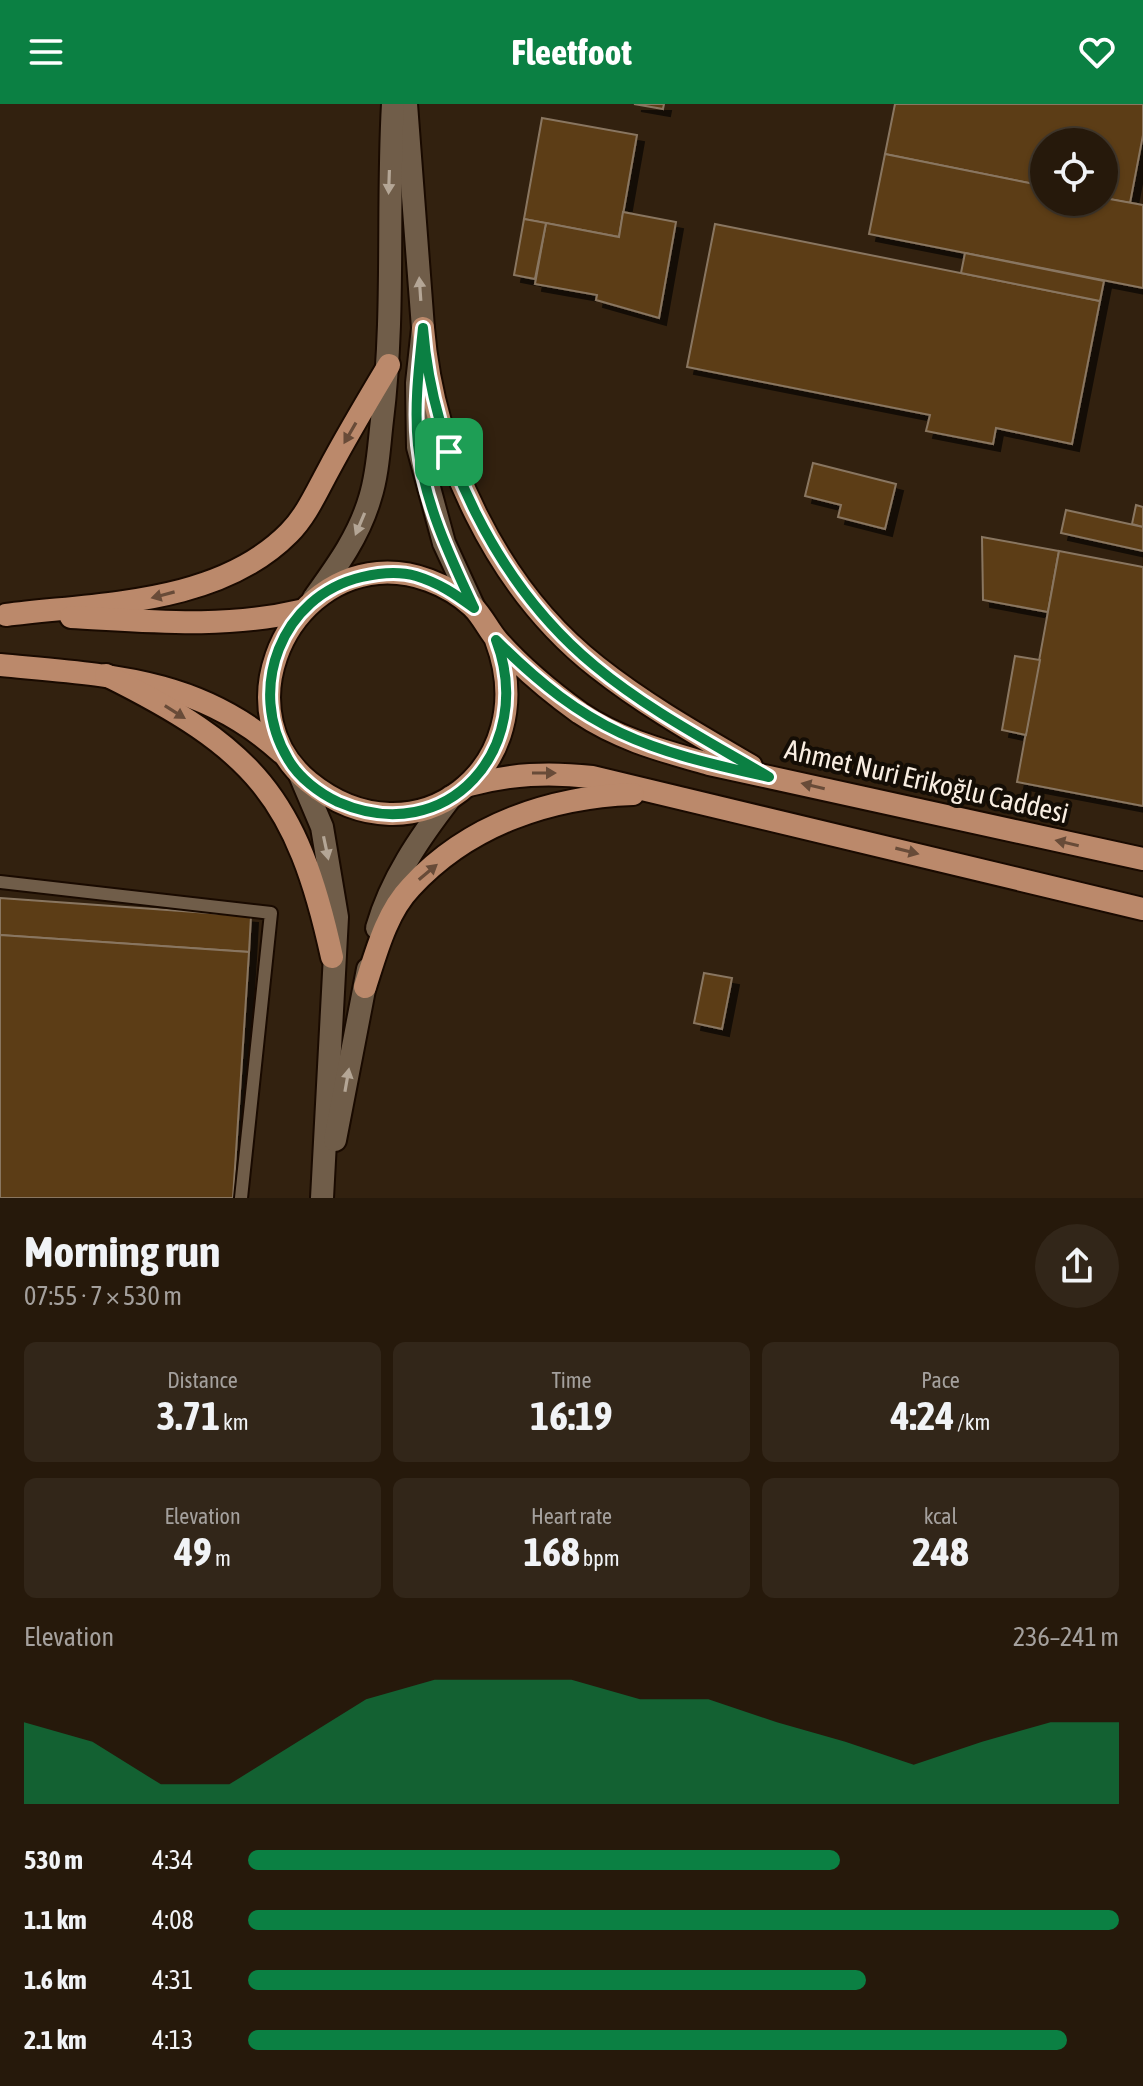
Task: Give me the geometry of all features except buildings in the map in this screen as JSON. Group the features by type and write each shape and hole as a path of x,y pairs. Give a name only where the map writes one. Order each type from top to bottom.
{"main road":[{"path":"423,328 429,377 449,452 493,543 538,607 594,665 685,728 769,777"},
{"path":"3,614 150,598 194,586 257,560 290,533 312,502 389,365"},
{"path":"3,614 217,624 260,621 307,604 345,581 379,573 402,574 446,587 474,608 496,640 506,665 507,718 486,766 459,791"},
{"path":"294,767 272,723 269,683 278,644 307,604"},
{"name":"Ahmet Nuri Erikoğlu Caddesi","path":"496,640 527,671 580,712 642,745 769,777 1143,859"},
{"path":"0,665 106,675 159,684 207,701 263,736 294,767 336,801 356,809 388,814 421,810 459,791 506,775 545,772 592,777 1143,909"},
{"path":"106,675 195,724 245,763 265,785 283,810 311,870 332,957"},
{"path":"365,987 380,943 410,887 460,846 513,817 568,800 669,794"}],"street":[{"path":"307,604 347,553 370,497 389,365 389,180 393,104"},
{"path":"406,104 423,328 417,383 418,447 444,543 474,608"},
{"path":"294,767 322,827 337,917 332,957 323,1191"},
{"path":"323,1191 341,1116 365,987 388,895 427,827 459,791"}],"lane":[{"path":"0,882 271,913 241,1198"}],"route":[{"path":"423,328 432,392 449,452 493,543 538,607 564,636 594,665 638,697 769,777 642,745 611,731 580,712 527,671 496,640 506,665 509,691 507,718 499,743 486,766 451,797 421,810 388,814 356,809 326,796 300,775 288,759 272,723 269,683 278,644 300,611 314,598 345,581 379,573 413,575 446,587 474,608 444,543 418,447 417,383 423,328"}]}
